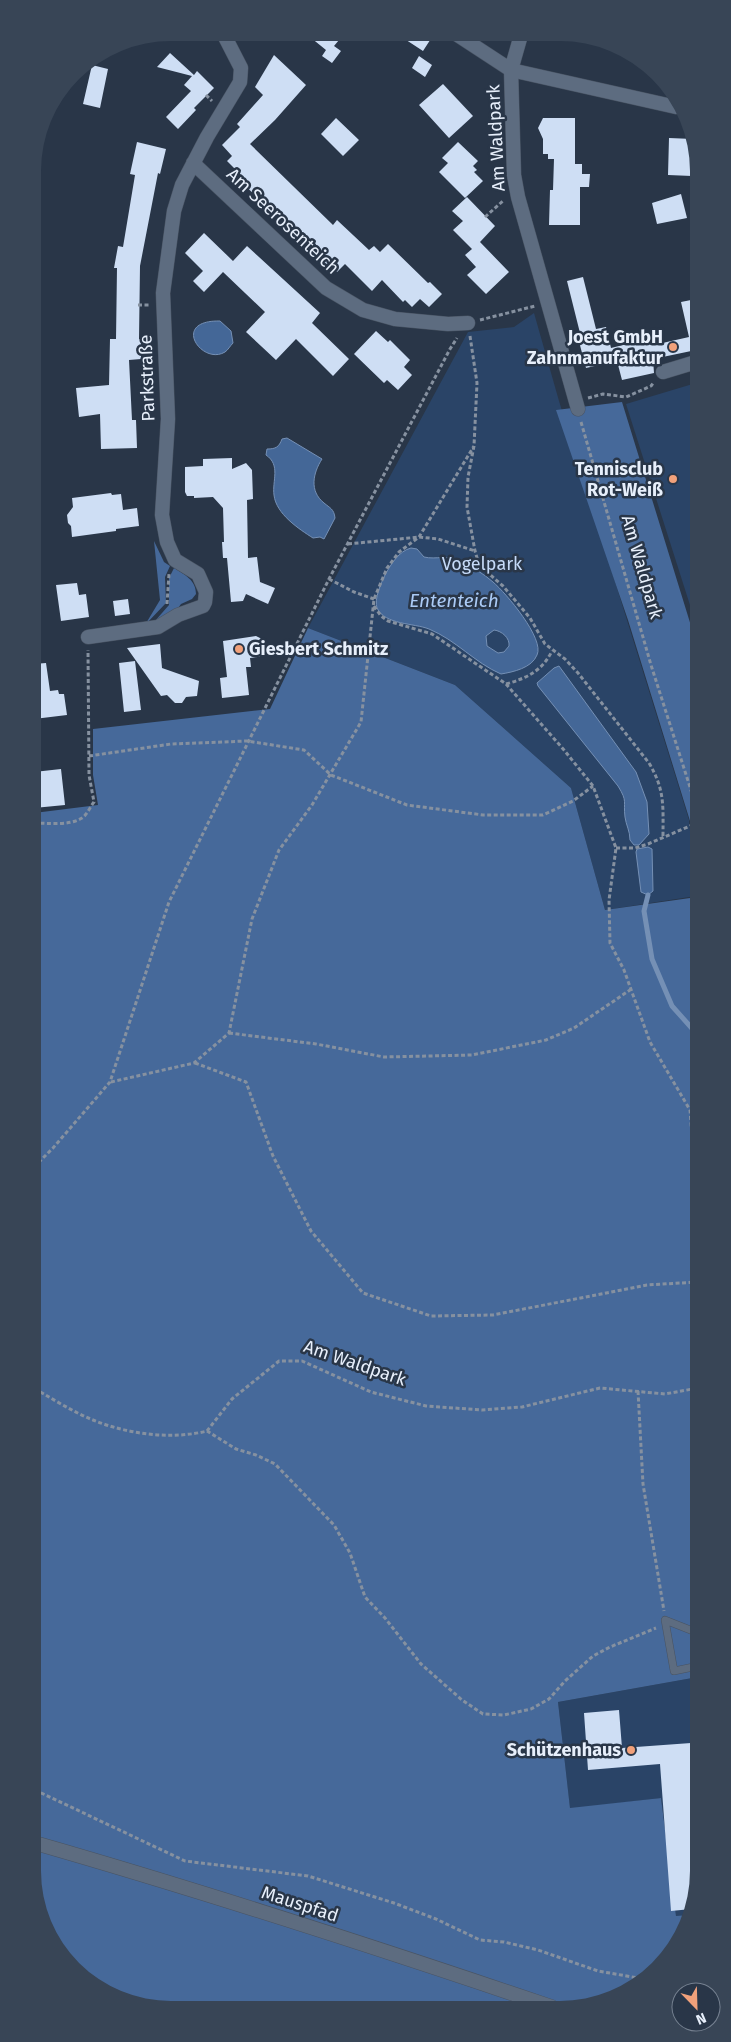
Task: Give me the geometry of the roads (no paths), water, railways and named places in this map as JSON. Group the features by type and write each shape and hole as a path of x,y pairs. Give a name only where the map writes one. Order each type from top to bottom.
{"street":[{"name":"Parkstraße","path":"88,637 158,627 178,615 203,606 205,602 206,592 198,574 175,560 167,542 162,515 168,420 163,293 174,211 182,185 240,82 241,68 227,41"},
{"path":"467,41 511,70 672,106"},
{"name":"Am Waldpark","path":"519,41 511,70 514,175 518,197 577,405"},
{"name":"Am Seerosenteich","path":"193,163 291,257 334,292 363,310 395,319 448,324 468,323"},
{"path":"663,372 690,364"},
{"name":"Mauspfad","path":"41,1846 156,1878 395,1954 534,2001"}],"lane":[{"path":"689,1629 665,1620 674,1671 689,1668"}],"water":[{"path":"220,321 231,331 233,343 225,352 216,355 207,353 195,341 196,327 205,323"},
{"path":"287,438 322,459 316,470 314,487 319,498 333,511 335,518 324,539 320,537 313,538 295,525 284,515 276,502 274,495 275,468 271,459 266,455 267,449 277,447 282,439"},
{"name":"Ententeich","path":"411,548 417,549 424,557 456,559 493,582 515,606 530,628 538,648 535,659 522,669 501,674 429,629 393,621 381,614 376,604 382,582 393,562","holes":["494,630 503,633 508,640 509,646 504,652 498,653 487,646 486,636"]},
{"path":"559,666 636,772 647,802 649,834 639,845 634,845 630,840 625,817 624,799 618,786 538,686 537,683"},
{"path":"648,847 652,849 653,891 648,895 641,892 636,852 637,849"}],"waterway":[{"path":"648,895 644,911 652,959 672,1006 689,1026"}],"place":[{"name":"Joest GmbH Zahnmanufaktur","path":"673,347"},
{"name":"Tennisclub Rot-Weiß","path":"673,479"},
{"name":"Giesbert Schmitz","path":"239,649"},
{"name":"Schützenhaus","path":"631,1750"}],"park label":[{"name":"Vogelpark","path":"482,564"}]}
